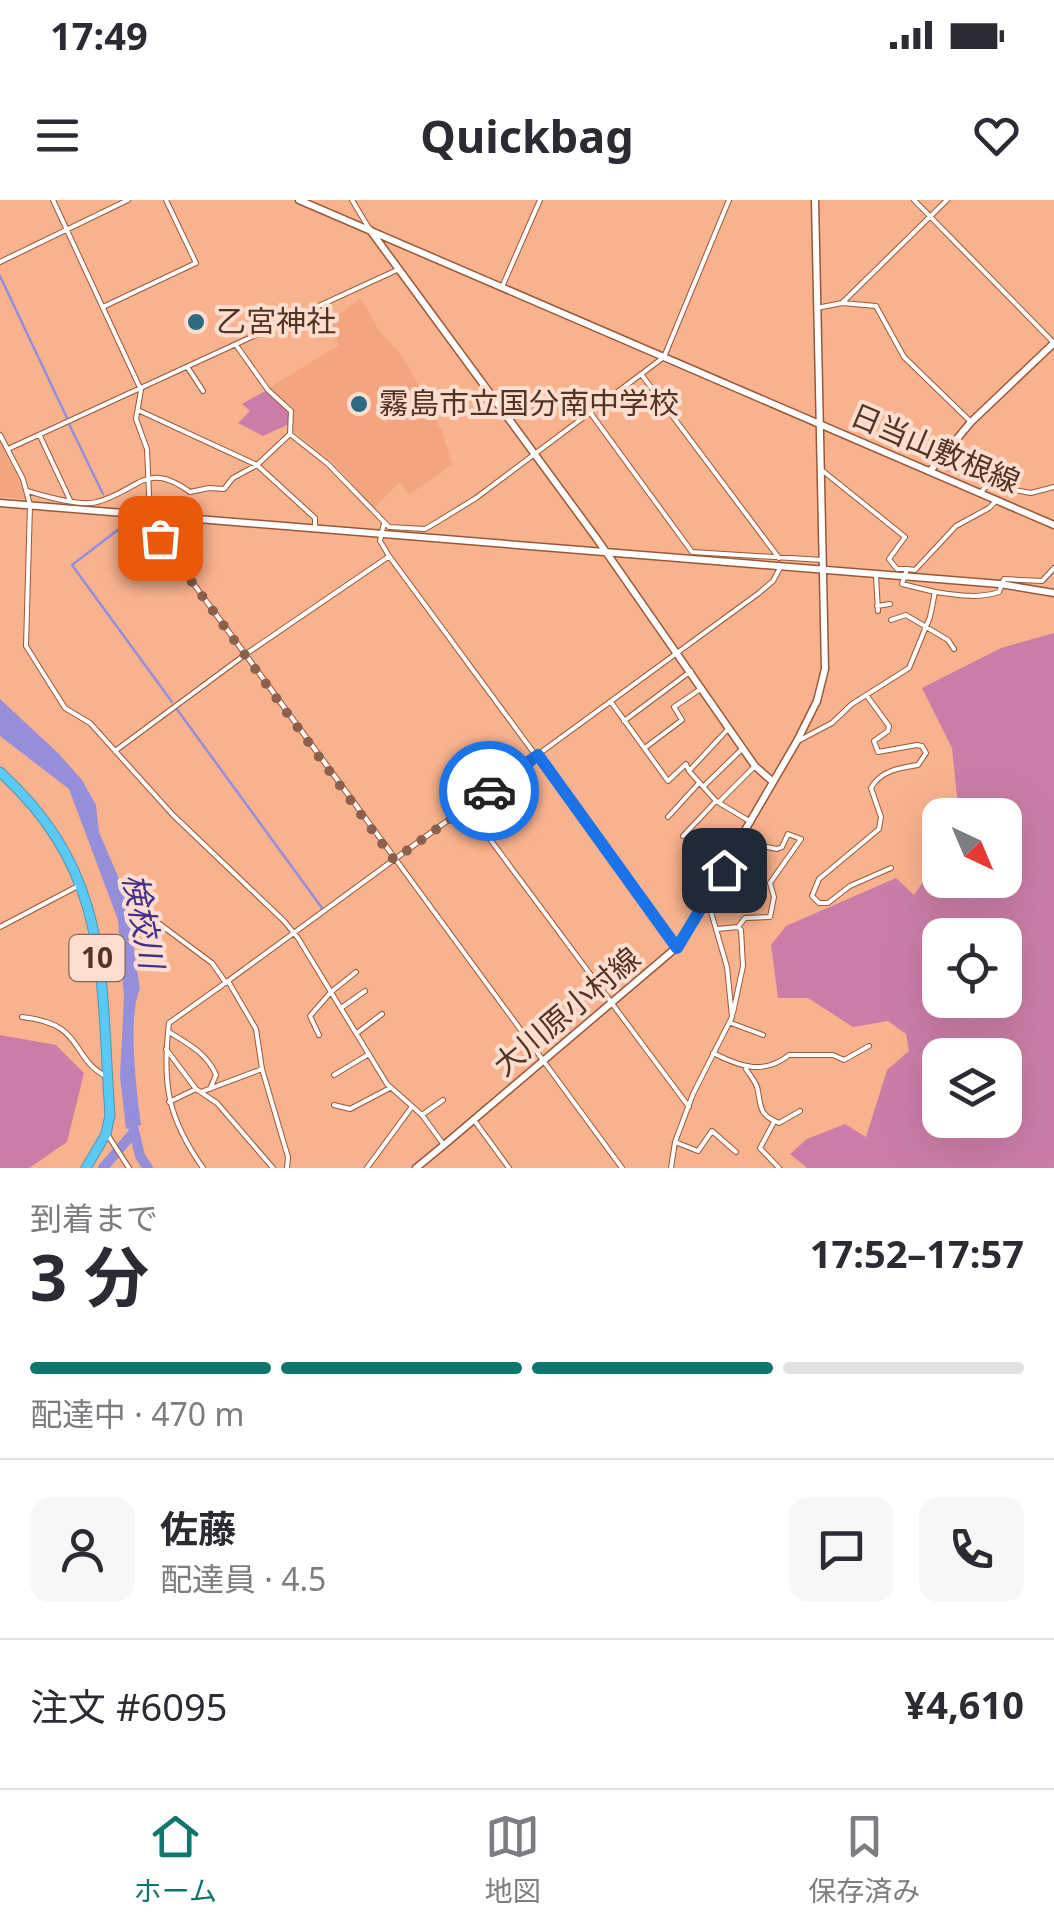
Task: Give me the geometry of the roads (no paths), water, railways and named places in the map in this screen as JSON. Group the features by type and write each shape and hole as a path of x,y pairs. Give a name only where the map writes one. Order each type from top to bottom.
{"highway":[{"name":"10","path":"0,772 52,828 82,884 94,930 110,1115 106,1134 86,1168"}],"main road":[{"path":"299,200 822,425 816,200"},
{"path":"370,230 678,652 755,766 772,781"},
{"path":"930,472 971,422 1054,343"},
{"name":"日当山敷根線","path":"825,571 822,425 1052,522"},
{"path":"0,503 607,554 780,563 825,571 906,573 1054,593"},
{"name":"大川原小村線","path":"416,1168 677,948 797,742 817,700 825,670 825,571"}],"street":[{"path":"53,200 141,390 136,419 147,449 150,537 160,538 622,1168"},
{"path":"0,262 128,200"},
{"path":"103,306 196,263 166,200"},
{"path":"352,200 370,230"},
{"path":"502,287 540,200"},
{"path":"290,434 328,464 388,526 425,529 476,498 664,358 729,200"},
{"path":"914,200 1054,343"},
{"path":"842,304 947,200"},
{"path":"8,449 397,270"},
{"path":"817,308 842,304 876,306 904,357 971,422"},
{"path":"27,491 95,503 148,477 172,479 190,492 224,489 290,434 291,411 268,390 236,346"},
{"path":"188,368 203,392"},
{"path":"641,374 780,563"},
{"path":"140,410 256,464 315,518 314,530"},
{"path":"589,411 692,552 780,563 824,560"},
{"path":"0,435 30,505 26,652 65,708 90,723 173,815 294,933 390,1088 422,1114 444,1145"},
{"path":"40,436 70,500"},
{"path":"823,470 905,538 889,560 906,573 915,570 956,526 996,500"},
{"path":"980,494 985,487 992,486 1031,493 1054,487"},
{"path":"384,523 380,541 389,556 677,948"},
{"path":"115,750 389,556"},
{"path":"203,1168 175,1122 169,1102 169,1023 769,585 780,563"},
{"path":"906,573 902,584 935,592 982,596 999,592 1004,579 1042,581 1054,568"},
{"path":"876,574 877,608 890,604"},
{"path":"797,742 832,723 852,704 909,668 926,628 935,592"},
{"path":"894,621 906,615 948,640 954,649"},
{"path":"624,721 691,671"},
{"path":"644,748 682,720 674,706 702,688"},
{"path":"867,696 889,726 874,741 878,752 918,745 926,753 918,765 890,771 874,782 871,788 881,817 879,829 819,879 812,896 819,903 828,903 850,886 891,868"},
{"path":"610,702 668,781 686,764 717,802 751,822"},
{"path":"689,771 730,727"},
{"path":"668,817 743,748"},
{"path":"683,836 755,766"},
{"path":"466,807 689,1107"},
{"path":"717,929 738,927 745,918 770,918 774,897 770,883 801,839 788,834 777,849 740,842"},
{"path":"0,927 82,884"},
{"path":"707,898 727,967 731,1020"},
{"path":"157,922 212,964 256,1029 262,1069 288,1157 287,1168"},
{"path":"671,1168 675,1142 689,1107 731,1020 744,966 738,927"},
{"path":"319,1035 310,1016 356,972"},
{"path":"342,1008 365,991"},
{"path":"356,1033 382,1014"},
{"path":"22,1017 40,1019 72,1035 98,1072 107,1077"},
{"path":"731,1020 763,1036"},
{"path":"168,1031 199,1051 212,1065 216,1075 210,1088"},
{"path":"746,1069 782,1061 788,1055 833,1056 844,1060 869,1046"},
{"path":"166,1049 199,1091 217,1104 273,1168"},
{"path":"713,1053 746,1069 758,1086 760,1111 774,1122 779,1123 800,1110"},
{"path":"334,1075 370,1054"},
{"path":"169,1102 262,1069"},
{"path":"334,1105 350,1109 390,1088"},
{"path":"422,1114 443,1100"},
{"path":"367,1168 412,1106"},
{"path":"474,1120 509,1168"},
{"path":"774,1122 760,1148 779,1168"},
{"path":"675,1142 698,1151 712,1131 736,1152"},
{"path":"106,1134 129,1168"},
{"path":"116,1168 123,1159"}],"waterway":[{"path":"0,276 67,418"},
{"path":"69,424 103,494"},
{"path":"119,529 72,565 172,702"},
{"path":"1046,580 1054,571"},
{"path":"176,708 322,908"},
{"name":"検校川","path":"131,1118 140,1156 148,1168"},
{"path":"103,1168 133,1133"}],"place":[{"name":"乙宮神社","path":"196,322"},
{"name":"霧島市立国分南中学校","path":"359,404"}]}
